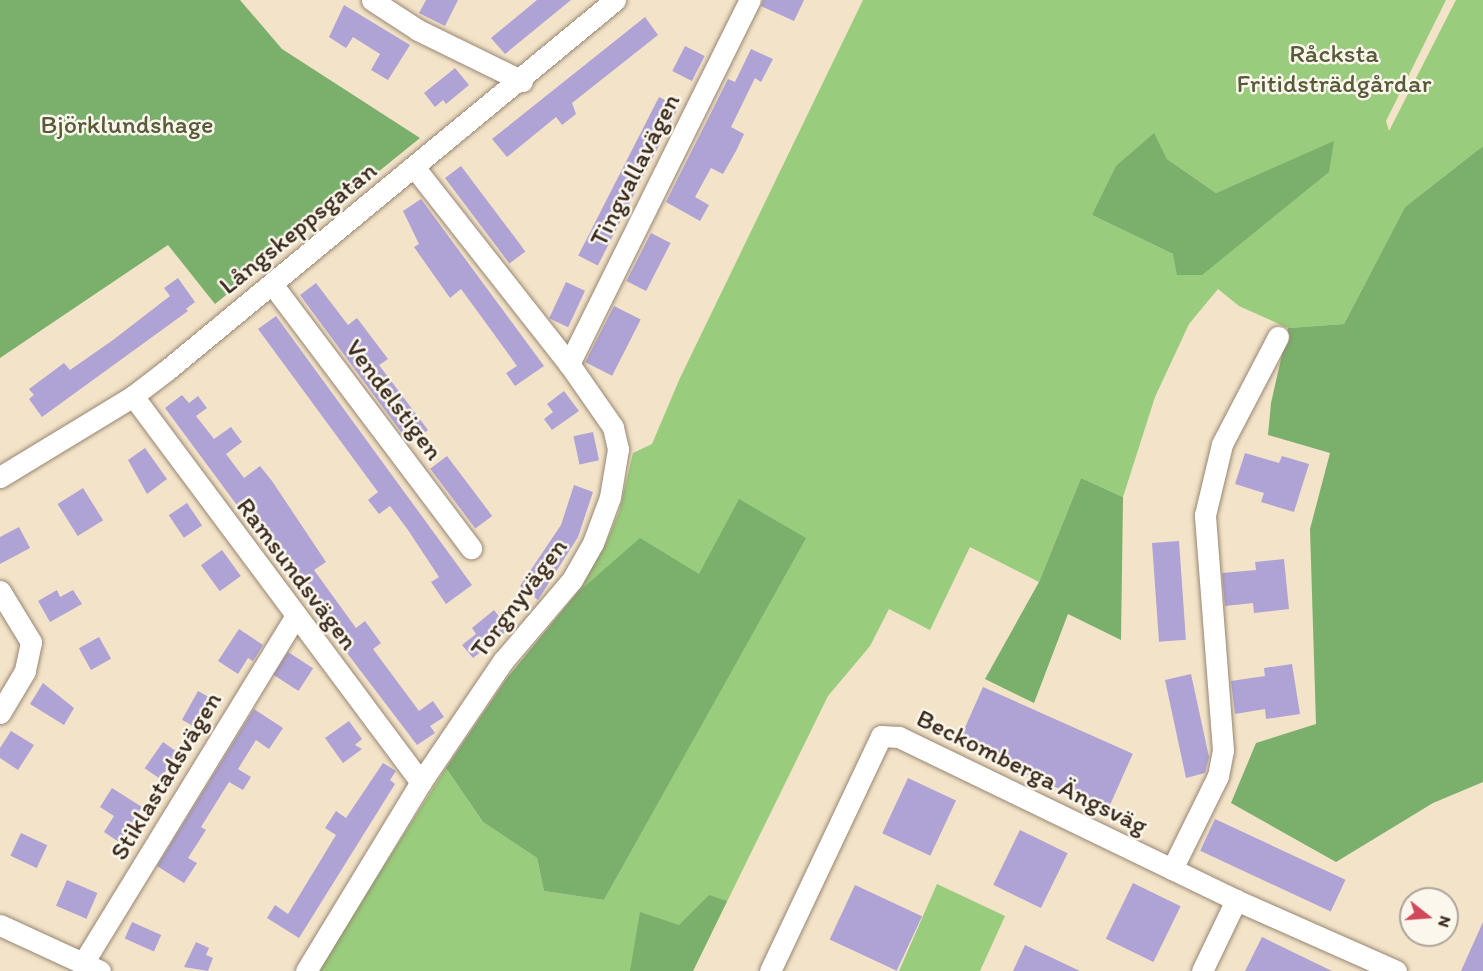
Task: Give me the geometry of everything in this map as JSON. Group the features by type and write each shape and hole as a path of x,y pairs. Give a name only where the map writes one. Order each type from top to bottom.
{"street":[{"path":"372,0 418,30 522,81"},
{"name":"Långskeppsgatan","path":"0,477 133,396 522,81 615,0"},
{"name":"Tingvallavägen","path":"569,364 750,0"},
{"name":"Torgnyvägen","path":"306,971 421,782 503,662 572,580 593,543 610,497 618,449 613,427 569,364 415,168"},
{"name":"Vendelstigen","path":"272,284 471,548"},
{"path":"1172,869 1218,776 1223,750 1204,515 1222,444 1278,337"},
{"name":"Ramsundsvägen","path":"133,396 295,617 421,782"},
{"path":"0,591 31,642 25,671 0,713"},
{"name":"Stiklastadsvägen","path":"91,967 295,617"},
{"name":"Beckomberga Ängsväg","path":"770,971 881,736 899,737 1236,900 1395,971"},
{"path":"1202,971 1236,900"},
{"path":"0,925 91,967"}],"green space":[{"name":"Björklundshage","path":"0,0 240,0 282,49 420,138 215,304 168,245 0,358"},
{"name":"Råcksta Fritidsträdgårdar","path":"863,0 1446,0 1386,121 1389,131 1456,0 1483,0 1483,146 1405,207 1344,324 1288,328 1239,306 1218,289 1189,324 1155,397 1123,497 1081,478 1039,582 970,547 930,630 889,609 870,646 828,696 693,971 317,971 446,768 483,822 537,858 544,891 604,900 805,538 699,575 604,570 576,594 606,543 619,512 633,453 652,444 680,378","holes":["1153,134 1167,159 1216,193 1334,142 1173,254 1092,215"]},
{"path":"1154,133 1167,159 1216,193 1334,141 1329,172 1202,275 1177,275 1173,254 1092,215 1116,166"},
{"path":"1483,146 1483,782 1433,803 1336,862 1231,803 1256,743 1316,724 1310,529 1330,453 1268,435 1271,403 1288,328 1344,324 1405,207"},
{"path":"1081,478 1123,497 1121,640 1068,614 1034,703 985,679 1039,582"},
{"path":"739,499 806,538 604,900 544,891 537,858 483,822 446,768 507,678 576,594 640,538 699,574"},
{"path":"937,884 1005,916 980,971 899,971"},
{"path":"709,895 727,901 693,971 630,971 640,912 679,925"}],"building":[{"path":"426,0 458,0 445,26 419,13"},
{"path":"537,0 571,0 505,54 491,38"},
{"path":"763,0 804,0 794,21 761,6"},
{"path":"344,5 410,45 388,80 371,70 380,54 353,37 346,48 329,37"},
{"path":"645,17 658,35 572,103 576,114 562,125 556,117 507,157 492,139"},
{"path":"685,46 705,56 692,81 672,71"},
{"path":"751,49 773,59 761,82 755,78 731,127 744,134 723,174 711,168 695,197 709,205 700,221 666,202 728,79 735,82"},
{"path":"455,68 469,85 446,104 443,100 435,107 424,93"},
{"path":"659,97 679,107 598,266 578,256"},
{"path":"461,166 525,251 509,263 445,178"},
{"path":"421,199 544,366 515,386 506,373 517,366 483,319 461,289 450,298 414,247 419,244 403,211"},
{"path":"651,233 671,243 646,291 626,281"},
{"path":"178,278 195,302 186,309 188,311 42,417 29,399 34,395 29,389 64,363 70,370 113,340 170,296 164,288"},
{"path":"566,282 585,291 568,327 549,318"},
{"path":"316,283 348,325 357,318 388,359 379,365 428,430 410,444 300,295"},
{"path":"614,306 641,320 612,376 585,362"},
{"path":"276,316 472,585 446,604 431,582 439,577 408,530 390,506 379,514 368,500 378,492 258,329"},
{"path":"564,391 579,411 552,430 544,419 553,412 547,404"},
{"path":"182,395 189,403 198,396 207,408 196,416 214,439 231,427 242,442 226,454 244,478 260,466 272,481 326,562 314,570 356,628 365,621 381,643 373,649 419,711 433,701 444,717 430,726 435,733 417,745 325,624 165,408"},
{"path":"593,432 599,460 579,465 573,436"},
{"path":"145,448 167,479 147,494 128,460"},
{"path":"1245,453 1279,463 1282,456 1309,464 1294,512 1261,502 1264,493 1235,484"},
{"path":"447,456 492,516 475,529 430,469"},
{"path":"574,485 593,492 578,537 538,600 520,586 561,525"},
{"path":"83,488 103,520 78,536 58,504"},
{"path":"187,503 202,525 184,538 169,515"},
{"path":"19,527 30,548 0,564 0,537"},
{"path":"1179,541 1186,640 1159,642 1152,543"},
{"path":"222,550 241,576 220,591 201,565"},
{"path":"1284,559 1289,609 1254,613 1253,603 1225,606 1222,573 1256,570 1255,562"},
{"path":"57,590 60,597 73,590 82,604 50,622 38,601"},
{"path":"494,610 509,629 473,658 462,645 476,634 472,628"},
{"path":"239,629 263,645 253,661 248,658 238,674 218,661"},
{"path":"99,637 111,659 91,670 79,648"},
{"path":"288,652 313,668 298,691 273,675"},
{"path":"1292,664 1300,714 1266,719 1265,709 1235,714 1231,681 1265,676 1264,668"},
{"path":"1191,674 1209,757 1205,773 1186,778 1165,680"},
{"path":"43,683 74,708 64,725 30,704"},
{"path":"983,687 1133,754 1108,810 958,744"},
{"path":"198,691 218,702 202,731 182,720"},
{"path":"254,709 283,728 269,749 256,740 238,769 251,777 243,790 229,782 201,827 206,830 188,858 197,863 184,883 157,866"},
{"path":"349,721 362,739 355,745 362,749 343,763 325,738"},
{"path":"11,731 34,745 18,770 0,758 0,748"},
{"path":"163,742 179,753 160,779 145,768"},
{"path":"383,763 396,771 390,780 395,784 299,938 267,918 275,905 288,914 336,835 325,828 336,811 346,818"},
{"path":"908,778 956,800 930,856 882,833"},
{"path":"112,788 142,807 119,842 104,832 114,816 100,807"},
{"path":"1215,819 1346,880 1331,912 1200,851"},
{"path":"1020,830 1068,853 1041,908 993,885"},
{"path":"21,833 47,845 37,868 10,856"},
{"path":"67,880 97,893 86,919 56,906"},
{"path":"1133,883 1181,906 1153,962 1106,939"},
{"path":"855,885 922,916 897,971 830,939"},
{"path":"132,922 161,935 154,951 125,938"},
{"path":"1483,922 1483,971 1461,971"},
{"path":"1262,937 1332,971 1245,971"},
{"path":"196,942 209,948 206,955 213,958 208,971 184,967"},
{"path":"1025,945 1080,971 1013,971"}]}
